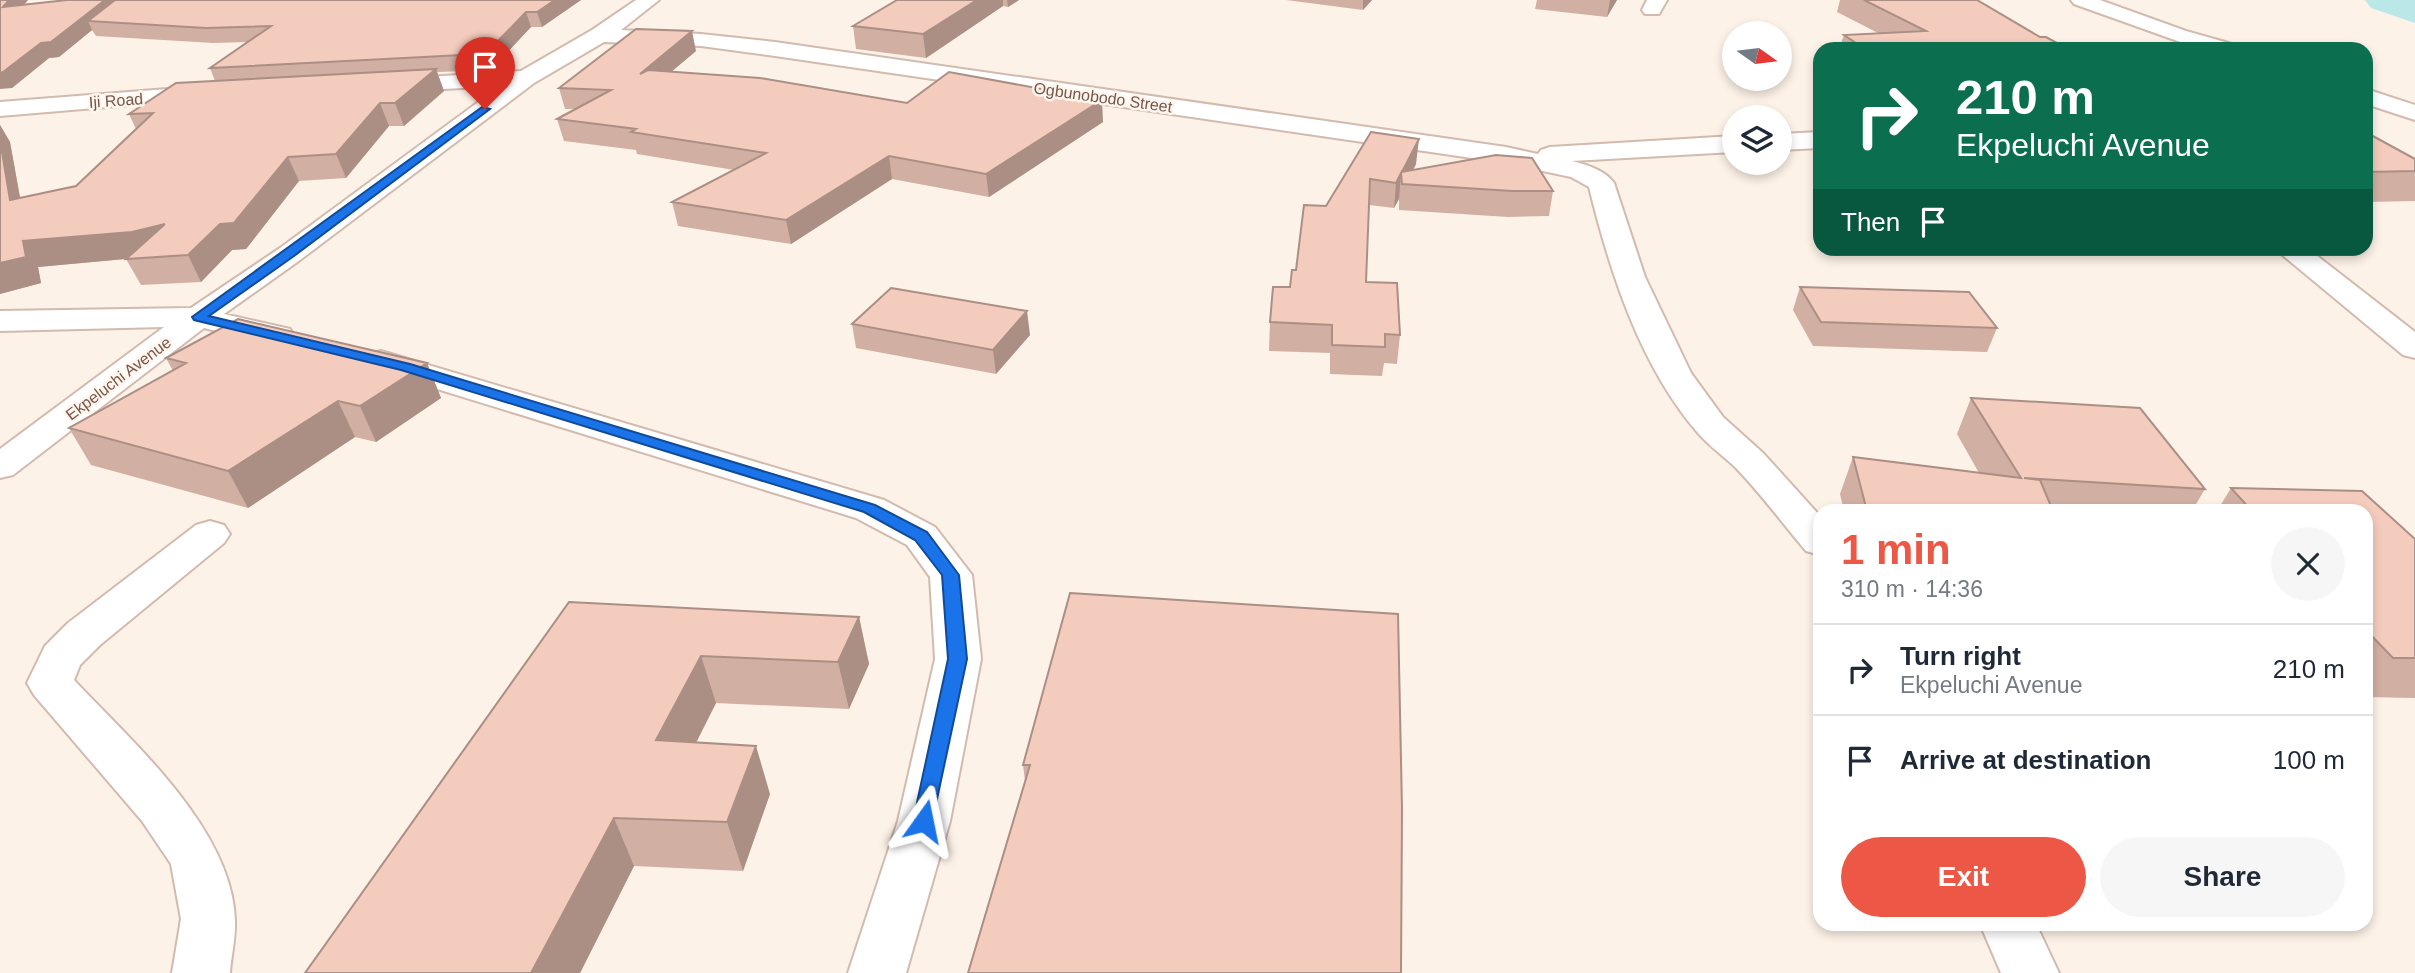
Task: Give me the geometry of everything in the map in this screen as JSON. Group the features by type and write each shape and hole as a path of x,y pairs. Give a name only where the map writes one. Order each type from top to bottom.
{"street":[{"name":"Ekpeluchi Avenue","path":"0,467 198,317 290,254 526,78 600,35 649,0"},
{"path":"2081,0 2199,42"},
{"path":"2104,8 2135,1"},
{"name":"Ogbunobodo Street","path":"600,35 701,40 775,49 1506,155 1580,172 1601,183 1620,246 1657,338 1679,383 1711,426 1749,460 1813,534"},
{"path":"371,86 526,78"},
{"name":"Iji Road","path":"0,108 224,92"},
{"path":"2373,98 2415,113"},
{"path":"1792,141 1813,140"},
{"path":"1506,155 1582,154 1722,145"},
{"path":"2298,256 2415,348"},
{"path":"0,321 198,317 405,367 870,509 921,536 951,575 958,659 924,821 877,973"},
{"path":"201,973 208,919 196,859 160,807 50,683 61,657 84,634 210,534"},
{"path":"2011,931 2030,973"}],"building":[{"path":"0,0 9,0 3,7 67,0 105,0 51,42 41,43 0,73"},
{"path":"115,0 555,0 537,12 526,12 496,43 475,44 462,55 210,68 271,26 206,28 88,21"},
{"path":"897,0 977,0 923,34 853,26"},
{"path":"1864,0 1977,0 2040,37 2055,42 1854,42 1844,35 1926,31"},
{"path":"636,29 692,31 640,74 648,70 760,78 907,103 949,72 1102,100 986,174 889,156 786,220 672,202 766,153 631,132 636,129 557,119 611,90 559,88"},
{"path":"436,69 395,103 380,103 336,154 288,157 234,223 220,224 188,255 126,259 165,224 132,232 23,241 26,257 0,263 0,140 10,200 76,186 153,113 129,114 176,83"},
{"path":"1371,132 1419,139 1402,172 1496,155 1532,158 1553,191 1402,184 1401,173 1396,183 1370,179 1366,282 1397,283 1400,335 1385,334 1385,347 1332,345 1332,325 1270,322 1273,287 1290,287 1292,270 1296,270 1304,205 1326,206"},
{"path":"2373,136 2415,159 2415,171 2373,172"},
{"path":"1800,287 1969,292 1997,328 1821,322"},
{"path":"891,288 1027,311 993,350 852,324"},
{"path":"238,319 427,363 360,406 338,401 228,471 69,428 186,363 166,358"},
{"path":"1971,398 2140,408 2205,489 2024,478 2040,480 2050,504 1865,504 1853,457 2021,478"},
{"path":"2231,488 2362,491 2415,539 2415,658 2393,658 2373,637 2373,504 2246,504"},
{"path":"1070,593 1398,614 1402,809 1401,973 968,973 1030,765 1023,765"},
{"path":"569,602 859,617 838,662 701,656 656,740 756,746 727,822 614,818 531,973 305,973"}],"waterway":[{"path":"2385,0 2415,11"}],"route":[{"path":"485,109 290,254 198,317 405,367 870,509 921,536 951,575 958,659 924,821"}]}
